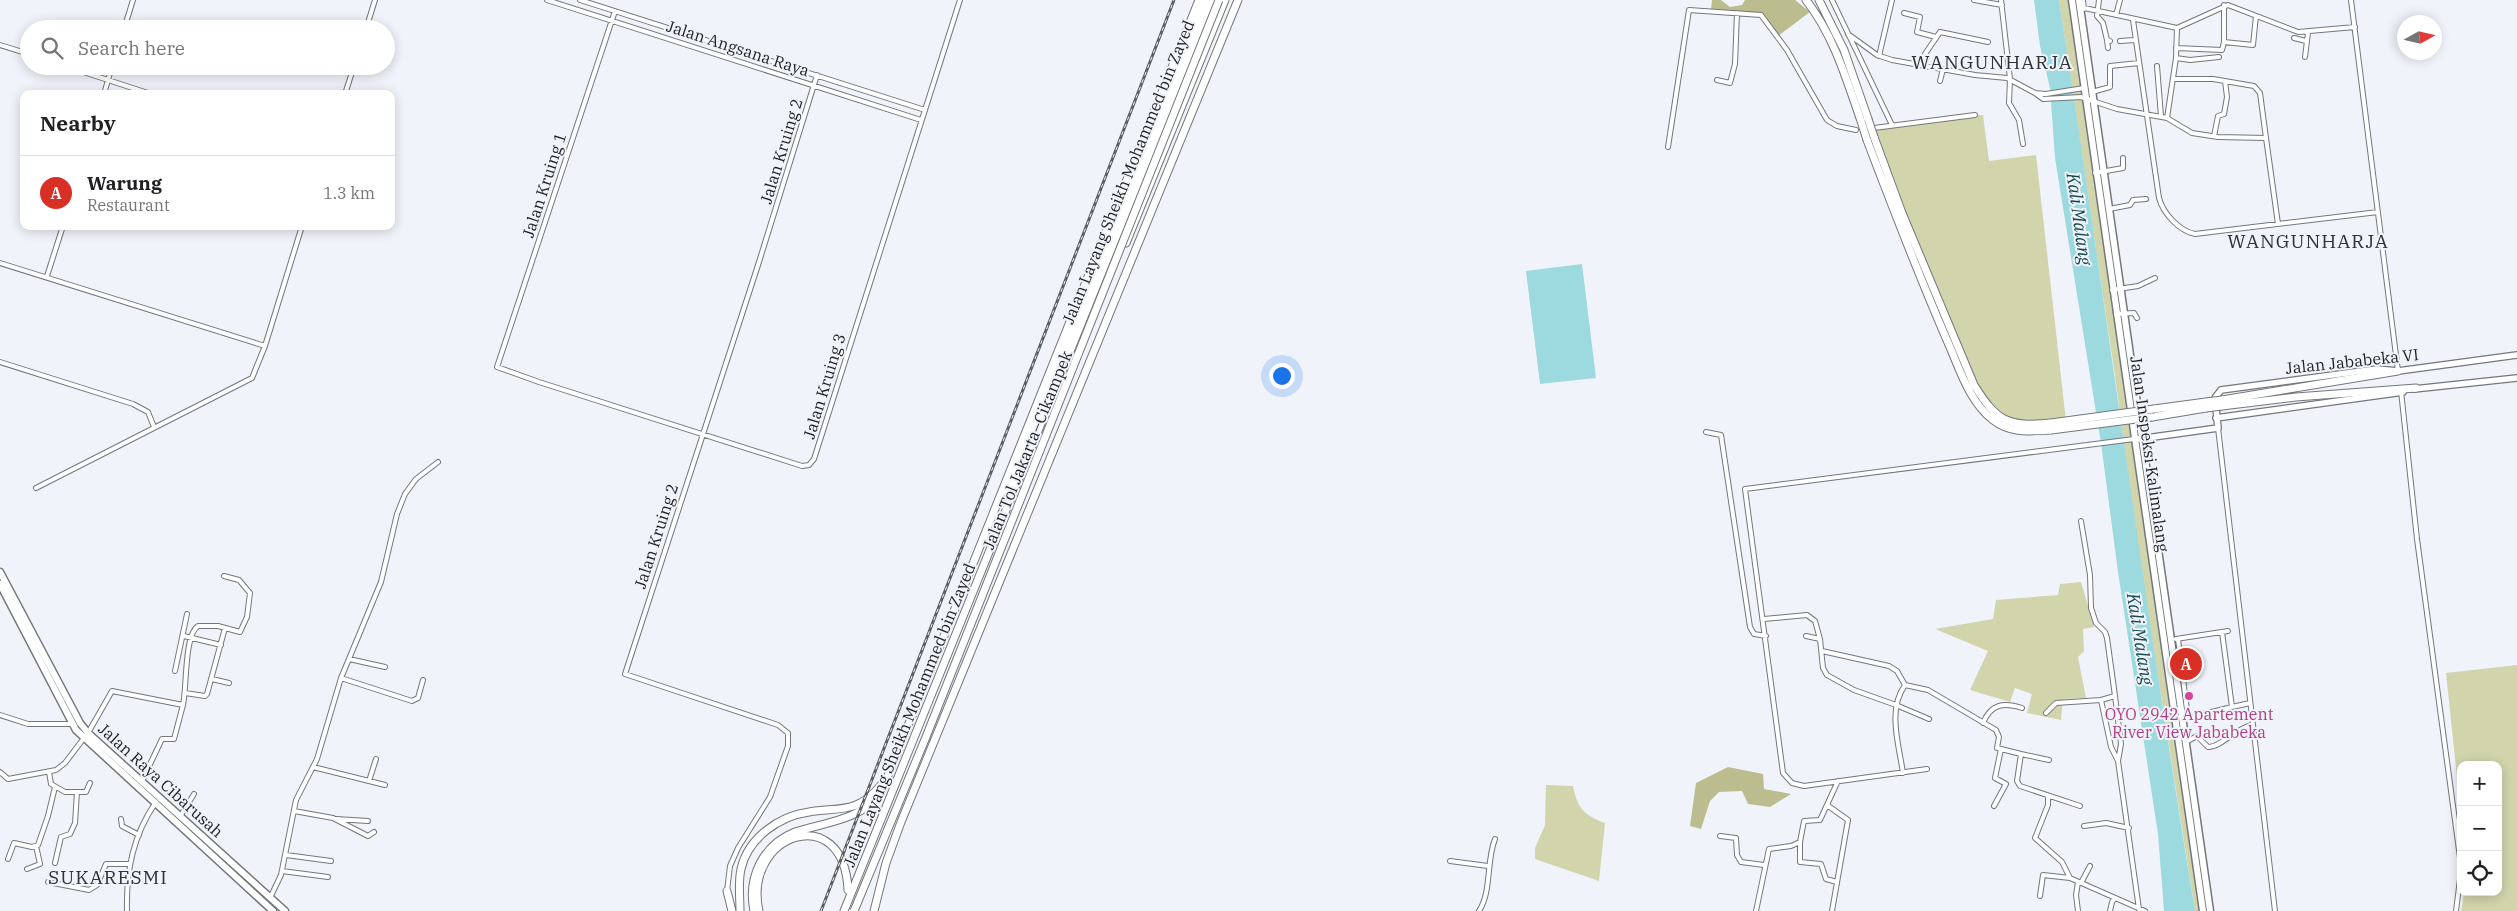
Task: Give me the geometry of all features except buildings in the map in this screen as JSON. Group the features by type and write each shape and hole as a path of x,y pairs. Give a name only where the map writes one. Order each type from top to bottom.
{"highway":[{"path":"754,911 752,892 754,878 770,848 795,832 856,815 875,800 887,778 1199,0"},
{"name":"Jalan Tol Jakarta–Cikampek","path":"840,911 1206,0"},
{"name":"Jalan Layang Sheikh Mohammed bin Zayed","path":"844,911 1212,0"},
{"name":"Jalan Layang Sheikh Mohammed bin Zayed","path":"855,911 1219,0"},
{"name":"Jalan Tol Jakarta–Cikampek","path":"855,911 1225,0"},
{"path":"874,911 886,863 901,822 1238,0"},
{"path":"1806,0 1838,53 1865,120"},
{"path":"1819,0 1844,50 1871,139 1974,385 1984,402 2009,422 2025,426 2051,426 2222,403 2416,388"},
{"path":"2222,403 2398,371"},
{"path":"740,911 740,881 743,863 751,846 762,835 783,820 799,814 841,810 860,805 887,778"},
{"path":"759,911 757,889 761,872 772,853 793,838 813,836 829,842 836,848 842,856 846,868 848,890"},
{"path":"728,891 732,911"}],"main road":[{"name":"Jalan Inspeksi Kalimalang","path":"2072,0 2081,88 2086,99 2133,440 2203,911"},
{"name":"Jalan Inspeksi Kalimalang","path":"2081,5 2124,313 2175,639 2186,742 2210,911"},
{"name":"Jalan Jababeka VI","path":"2218,428 2214,398 2221,390 2377,369 2398,371 2517,355"},
{"path":"2122,358 2131,357"},
{"name":"Jalan Jababeka VI","path":"2416,388 2517,378"},
{"path":"2216,418 2401,390"},
{"path":"2130,409 2138,407"},
{"path":"2133,440 2218,428"},
{"name":"Jalan Raya Cibarusah","path":"0,572 86,736 273,911"},
{"name":"Jalan Raya Cibarusah","path":"0,584 72,724 181,815 285,911"}],"street":[{"path":"127,20 133,0"},
{"path":"368,20 374,0"},
{"name":"Jalan Angsana Raya","path":"547,0 921,120"},
{"name":"Jalan Angsana Raya","path":"580,0 925,110"},
{"name":"Jalan Kruing 3","path":"497,366 796,465 806,466 814,459 960,0"},
{"path":"1832,0 1892,125"},
{"path":"1880,56 1892,0"},
{"path":"1974,0 2002,5"},
{"path":"2001,0 2010,79 2009,103 2019,120 2023,144"},
{"path":"2083,0 2081,5 2096,11 2176,28 2224,5 2233,5 2292,31 2308,33 2354,27"},
{"path":"2099,0 2096,11 2103,23 2108,48"},
{"path":"2116,15 2120,0"},
{"path":"2351,0 2398,371"},
{"path":"2176,48 2222,50 2224,42 2224,5"},
{"path":"1668,147 1689,10 1761,15 1787,50 1827,120 1836,126 1856,130"},
{"name":"Jalan Kruing 1","path":"497,366 615,11"},
{"path":"1717,80 1730,83 1735,64 1737,13"},
{"path":"1904,13 1920,17 1917,32 1936,37"},
{"path":"2224,42 2253,45 2256,16"},
{"path":"2133,20 2161,205 2164,212 2176,223 2195,234 2378,212"},
{"path":"2167,118 2176,58 2176,28"},
{"path":"1923,65 1926,54 1932,48 1940,32 1988,42"},
{"path":"2305,57 2308,33"},
{"path":"1848,34 1880,56 1942,69 2010,79 2046,100 2078,96 2117,109 2161,116 2192,133 2214,136 2266,138"},
{"path":"2294,38 2306,41"},
{"path":"2120,41 2136,40"},
{"path":"0,45 20,51"},
{"path":"1856,52 1863,46"},
{"path":"2176,58 2190,60 2219,57"},
{"path":"2092,92 2110,87 2110,66 2139,63"},
{"path":"2157,66 2161,116"},
{"path":"1940,81 1942,69"},
{"path":"93,75 139,90"},
{"path":"105,90 109,75"},
{"path":"346,90 351,75"},
{"name":"Jalan Kruing 2","path":"728,891 730,866 738,848 770,797 788,746 789,734 778,725 625,674 759,262 817,75"},
{"path":"2173,79 2197,78 2225,81 2248,84 2257,88 2278,224"},
{"path":"2214,136 2218,116 2224,114 2227,102 2225,81"},
{"path":"2035,92 2046,94 2081,88"},
{"path":"1874,128 1975,115"},
{"path":"2096,173 2123,168 2123,158"},
{"path":"2109,210 2130,205 2133,200 2146,199"},
{"path":"47,276 62,230"},
{"path":"36,488 252,378 265,346 301,230"},
{"path":"0,263 47,276 265,346"},
{"path":"2112,290 2138,286 2155,278"},
{"path":"2116,314 2134,313 2137,318"},
{"path":"0,362 133,404 148,412 154,427"},
{"path":"2401,390 2417,539 2459,851"},
{"path":"2218,428 2275,911"},
{"path":"1706,432 1720,435 1750,627 1754,634 1766,636"},
{"path":"1927,769 1798,786 1787,780 1783,774 1764,619 1744,489 2133,440"},
{"path":"270,898 282,870 294,811 301,788 313,767 341,678 381,582 397,514 405,494 421,474 438,462"},
{"path":"2081,521 2090,575 2091,608 2096,623 2105,632 2107,638 2121,744 2118,761"},
{"path":"142,781 162,739 174,739 183,705 187,659 193,630 198,626 225,628 240,632 247,618 250,595 239,580 224,576"},
{"path":"176,672 187,614"},
{"path":"1764,619 1808,614 1814,620 1820,639 1823,668 1827,675 1854,690 1896,704 1930,720"},
{"path":"185,693 206,695 225,628"},
{"path":"2175,639 2228,631"},
{"path":"2222,632 2232,707"},
{"path":"184,636 221,645"},
{"path":"1806,636 1820,639"},
{"path":"1822,651 1889,666 1897,670 1905,685 1928,690 1968,712 1998,732 1996,746 2001,750 2049,760"},
{"path":"349,659 385,667"},
{"path":"341,678 412,701 418,698 423,680"},
{"path":"212,679 229,684"},
{"path":"1903,773 1895,716 1896,704 1905,685"},
{"path":"0,772 8,779 49,772 60,768 86,736 112,690 183,705"},
{"path":"2046,713 2056,703 2100,700 2115,696"},
{"path":"2100,700 2111,747 2118,761 2139,909"},
{"path":"1983,723 1988,712 1994,708 2008,704 2022,708"},
{"path":"2185,719 2250,704"},
{"path":"0,715 28,724 72,724"},
{"path":"2186,742 2197,736 2208,747 2214,747 2235,732 2252,725"},
{"path":"1994,806 2006,784 1995,778 2001,750"},
{"path":"2021,754 2018,784 2080,806"},
{"path":"368,781 376,759"},
{"path":"313,767 385,785"},
{"path":"49,772 51,784 68,792 86,792 90,783"},
{"path":"1837,882 1826,879 1821,864 1800,862 1800,842 1804,821 1820,820 1838,781"},
{"path":"36,846 40,842 55,787"},
{"path":"55,863 61,837 70,834 75,823 77,792"},
{"path":"181,815 194,794"},
{"path":"2048,796 2048,805 2035,838 2062,862 2070,878"},
{"path":"126,911 129,864 139,835 156,802"},
{"path":"1827,805 1848,820 1832,911"},
{"path":"294,811 336,819 368,821"},
{"path":"121,819 122,826 139,835"},
{"path":"336,819 368,836 374,832"},
{"path":"2084,826 2106,823 2129,828"},
{"path":"1720,836 1736,838 1737,855 1741,862 1764,865"},
{"path":"1479,911 1484,897 1488,866 1495,839"},
{"path":"1756,911 1764,865 1769,849 1791,846 1800,842"},
{"path":"8,858 14,843 36,846"},
{"path":"27,869 40,864 36,846"},
{"path":"286,855 331,861"},
{"path":"1450,861 1488,866"},
{"path":"48,882 89,890 97,885 106,864 129,864"},
{"path":"2078,911 2076,894 2090,866"},
{"path":"282,870 328,877"},
{"path":"2040,896 2043,875 2070,878 2145,911"},
{"path":"2456,911 2458,896"},
{"path":"2110,911 2115,898"}],"green space":[{"path":"1712,0 1721,0 1730,7 1742,5 1745,0 1795,0 1810,12 1778,36 1757,13 1711,10"},
{"path":"2059,0 2072,0 2203,911 2195,911 2137,543 2115,376"},
{"path":"1983,115 1989,161 2036,155 2066,421 2025,426 1997,414 1974,385 1871,128"},
{"path":"2081,582 2094,627 2083,629 2084,651 2078,657 2086,698 2063,699 2061,720 2027,713 2032,694 2015,688 2010,702 1970,690 1988,651 1935,629 1993,619 1996,600 2058,595 2060,584"},
{"path":"2517,665 2517,911 2461,911 2463,896 2502,896 2502,761 2457,761 2457,778 2446,673"},
{"path":"1728,767 1763,774 1764,789 1791,794 1770,807 1748,804 1742,791 1719,792 1710,801 1701,829 1690,826 1696,783"},
{"path":"1546,785 1573,786 1577,800 1583,810 1605,823 1599,881 1535,859 1535,848 1545,825"}],"water":[{"path":"2034,0 2059,0 2159,684 2195,911 2164,911 2158,834 2118,572 2101,443 2055,158 2050,88 2040,46"},
{"path":"1582,264 1596,378 1540,384 1526,271"}],"waterway":[{"name":"Kali Malang","path":"2099,365 2106,410"},
{"name":"Kali Malang","path":"2118,496 2136,617"},
{"name":"Kali Malang","path":"2160,773 2177,886"}],"railway":[{"path":"821,911 1174,0"}],"place":[{"name":"Warung","path":"2186,664"},
{"name":"OYO 2942 Apartement River View Jababeka","path":"2189,696"}],"district":[{"name":"WANGUNHARJA","path":"1992,62"},
{"name":"WANGUNHARJA","path":"2308,241"},
{"name":"SUKARESMI","path":"108,877"}]}
